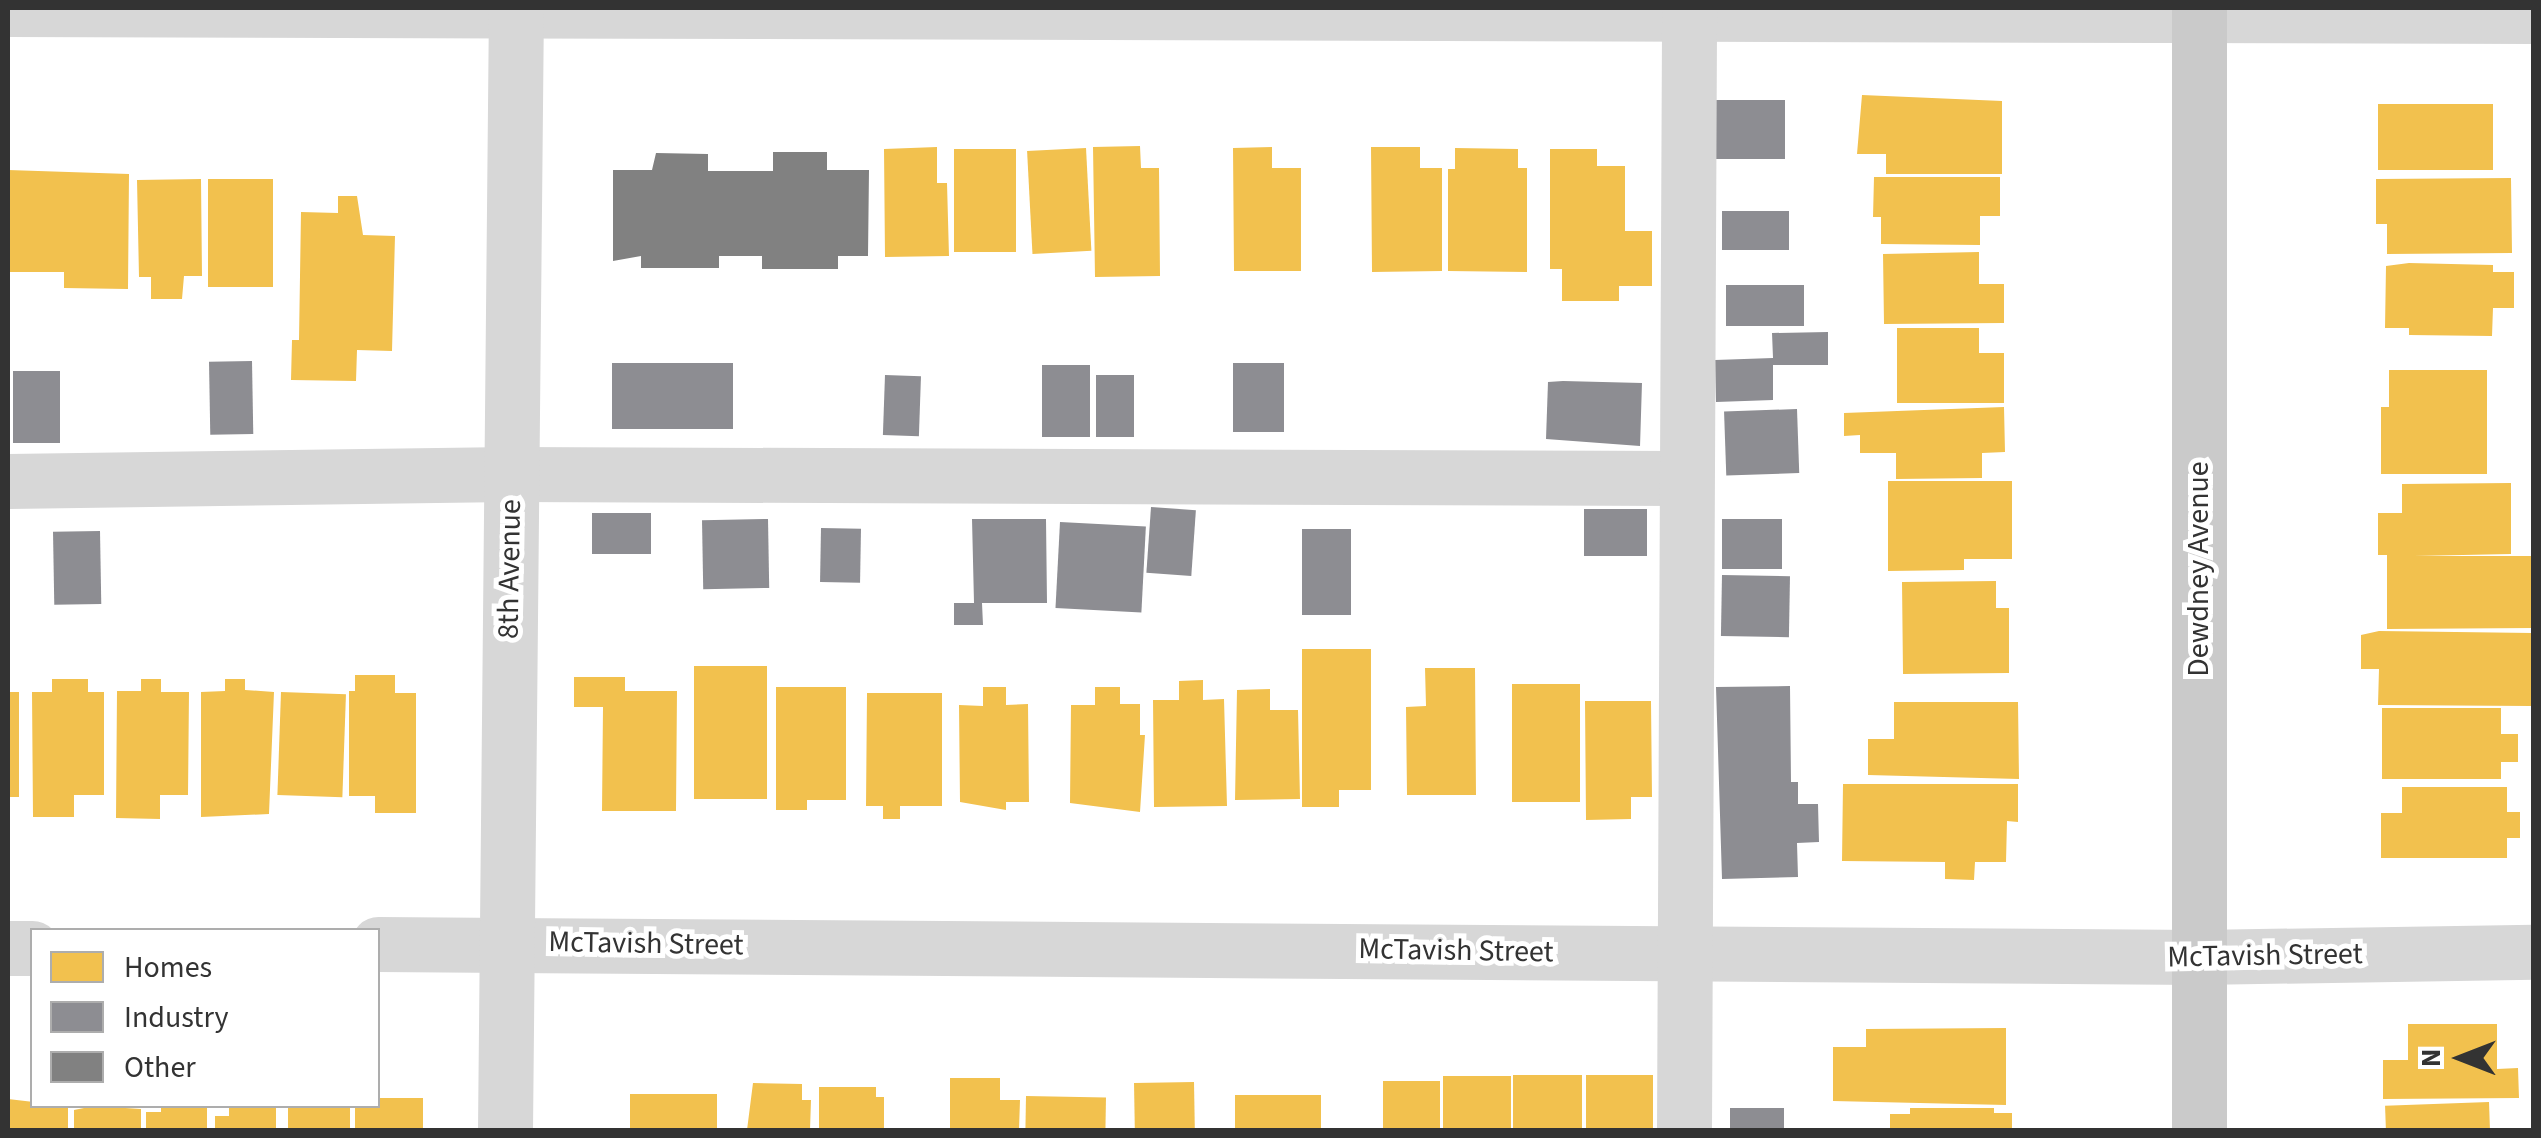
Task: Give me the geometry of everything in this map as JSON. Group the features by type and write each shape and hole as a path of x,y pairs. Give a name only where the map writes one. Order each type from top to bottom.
{"main road":[{"name":"Dewdney Avenue","path":"2199,9 2199,1130"}],"street":[{"name":"8th Avenue","path":"506,1130 516,8"},
{"path":"8,9 2199,9 2534,16"},
{"path":"1684,1130 1689,11"},
{"path":"8,480 511,474 1685,478"},
{"name":"McTavish Street","path":"380,944 2199,958 2534,952"}],"building: Homes":[{"path":"1862,95 2002,101 2002,174 1886,174 1886,154 1857,154"},
{"path":"2378,104 2493,104 2493,170 2378,170"},
{"path":"1140,146 1141,168 1159,168 1160,276 1095,277 1093,147"},
{"path":"937,147 937,183 947,183 949,256 885,257 884,149"},
{"path":"1272,147 1272,168 1301,168 1301,271 1234,271 1233,148"},
{"path":"1371,147 1420,147 1420,168 1442,168 1442,271 1372,272"},
{"path":"1086,148 1091,251 1032,254 1027,151"},
{"path":"1455,148 1518,149 1518,168 1527,168 1527,272 1448,271 1448,169 1455,169"},
{"path":"954,149 1016,149 1016,252 954,252"},
{"path":"1550,149 1597,149 1597,166 1625,166 1625,231 1652,231 1652,286 1619,286 1619,301 1562,301 1562,269 1550,269"},
{"path":"8,170 129,174 128,289 64,288 64,272 8,272"},
{"path":"1874,177 2000,177 2000,216 1980,216 1980,245 1881,244 1881,217 1873,217"},
{"path":"2511,178 2512,253 2387,254 2387,224 2376,224 2376,179"},
{"path":"201,179 202,276 184,276 182,299 151,299 151,277 139,277 137,180"},
{"path":"208,179 273,179 273,287 208,287"},
{"path":"338,196 357,196 363,235 395,236 392,351 357,350 356,381 291,380 292,340 299,340 301,212 338,213"},
{"path":"1979,252 1979,284 2004,284 2004,323 1884,324 1883,254"},
{"path":"2493,265 2493,272 2514,272 2514,308 2493,308 2492,336 2409,335 2409,328 2385,328 2386,266"},
{"path":"1897,328 1979,328 1979,353 2004,353 2004,403 1897,403"},
{"path":"2389,370 2487,370 2487,474 2381,474 2381,407 2389,407"},
{"path":"2004,407 2005,452 1982,453 1982,478 1896,479 1896,453 1860,453 1860,435 1844,436 1844,413"},
{"path":"1888,481 2012,481 2012,559 1964,559 1964,570 1888,571"},
{"path":"2511,483 2511,554 2414,556 2534,556 2534,628 2387,629 2387,555 2378,555 2378,513 2402,513 2402,484"},
{"path":"1996,581 1996,608 2009,608 2009,673 1903,674 1902,582"},
{"path":"2379,631 2532,633 2531,706 2378,705 2379,669 2361,669 2361,635"},
{"path":"1302,649 1371,649 1371,790 1339,790 1339,807 1302,807"},
{"path":"694,666 767,666 767,799 694,799"},
{"path":"1425,668 1475,668 1476,795 1407,795 1406,707 1426,706"},
{"path":"355,675 395,675 395,693 416,693 416,813 375,813 375,796 349,796 349,691 355,691"},
{"path":"574,677 625,677 625,691 677,691 676,811 602,811 603,707 574,707"},
{"path":"52,679 88,679 88,692 104,692 104,795 74,795 74,817 33,817 32,692 52,692"},
{"path":"141,679 161,679 161,692 189,692 188,795 160,795 160,819 116,818 117,691 141,691"},
{"path":"225,679 245,679 245,690 274,692 269,814 201,817 201,692 225,691"},
{"path":"1203,680 1203,700 1224,699 1227,806 1154,807 1153,700 1179,700 1179,681"},
{"path":"1512,684 1580,684 1580,802 1512,802"},
{"path":"776,687 846,687 846,800 807,800 807,810 776,810"},
{"path":"983,687 1006,687 1006,705 1028,704 1029,802 1006,802 1006,810 960,802 959,705 983,706"},
{"path":"1095,687 1120,687 1120,704 1140,704 1140,735 1145,735 1140,812 1070,803 1071,705 1095,705"},
{"path":"1270,689 1270,710 1298,710 1300,799 1235,800 1237,690"},
{"path":"8,692 19,692 19,797 8,797"},
{"path":"281,692 346,694 342,797 277,795"},
{"path":"867,693 942,693 942,806 900,806 900,819 883,819 883,806 866,806"},
{"path":"1585,701 1651,701 1652,797 1631,797 1631,819 1586,820"},
{"path":"1894,702 2018,702 2019,779 1868,775 1868,739 1894,739"},
{"path":"2382,708 2501,708 2501,734 2518,734 2518,762 2501,762 2501,779 2382,779"},
{"path":"1843,784 2018,784 2018,822 2007,821 2006,862 1975,862 1974,880 1945,879 1945,862 1842,861"},
{"path":"2402,787 2507,787 2507,812 2520,812 2520,838 2507,838 2507,858 2381,858 2381,813 2402,813"},
{"path":"2408,1024 2497,1024 2497,1069 2518,1068 2519,1098 2383,1099 2383,1060 2408,1060"},
{"path":"2006,1028 2006,1105 1833,1101 1833,1047 1866,1047 1866,1029"},
{"path":"1513,1075 1582,1075 1582,1130 1513,1130"},
{"path":"1586,1075 1653,1075 1653,1130 1586,1130"},
{"path":"1443,1076 1511,1076 1511,1130 1443,1130"},
{"path":"950,1078 1000,1078 1000,1100 1020,1100 1019,1130 950,1130"},
{"path":"1383,1081 1440,1081 1440,1130 1383,1130"},
{"path":"1194,1082 1195,1130 1135,1130 1134,1083"},
{"path":"753,1083 802,1084 802,1100 811,1100 810,1130 747,1130"},
{"path":"819,1087 876,1087 876,1097 884,1097 884,1130 819,1130"},
{"path":"630,1094 717,1094 717,1130 630,1130"},
{"path":"1235,1095 1321,1095 1321,1130 1235,1130"},
{"path":"1026,1096 1106,1097 1105,1130 1025,1130"},
{"path":"380,1098 423,1098 423,1130 355,1130 355,1108 380,1108"},
{"path":"8,1099 30,1102 30,1108 68,1108 68,1130 8,1130"},
{"path":"2489,1102 2490,1130 2386,1130 2385,1106"},
{"path":"161,1108 207,1108 207,1130 146,1130 146,1112 161,1112"},
{"path":"229,1108 276,1108 276,1130 215,1130 215,1116 229,1116"},
{"path":"288,1108 350,1108 350,1130 288,1130"},
{"path":"1910,1108 1994,1108 1994,1113 2012,1113 2012,1130 1890,1130 1890,1114 1910,1114"},
{"path":"141,1109 141,1130 74,1130 74,1110"}],"building: Industry":[{"path":"1714,100 1785,100 1785,159 1714,159"},
{"path":"1722,211 1789,211 1789,250 1722,250"},
{"path":"1726,285 1804,285 1804,326 1726,326"},
{"path":"1828,332 1828,365 1773,365 1773,400 1716,402 1715,360 1773,358 1772,333"},
{"path":"252,361 253,434 210,435 209,362"},
{"path":"612,363 733,363 733,429 612,429"},
{"path":"1233,363 1284,363 1284,432 1233,432"},
{"path":"1042,365 1090,365 1090,437 1042,437"},
{"path":"13,371 60,371 60,443 13,443"},
{"path":"885,375 921,376 919,436 883,435"},
{"path":"1096,375 1134,375 1134,437 1096,437"},
{"path":"1548,382 1642,383 1640,446 1546,439"},
{"path":"1797,409 1799,473 1726,476 1724,412"},
{"path":"1151,507 1196,510 1191,576 1146,573"},
{"path":"1584,509 1647,509 1647,556 1584,556"},
{"path":"592,513 651,513 651,554 592,554"},
{"path":"768,519 769,588 703,589 702,520"},
{"path":"972,519 1046,519 1047,603 982,603 983,625 954,625 954,603 974,603"},
{"path":"1722,519 1782,519 1782,569 1722,569"},
{"path":"1060,522 1146,527 1141,612 1055,608"},
{"path":"821,528 861,529 860,583 820,582"},
{"path":"1302,529 1351,529 1351,615 1302,615"},
{"path":"100,531 101,604 54,605 53,532"},
{"path":"1722,575 1790,576 1789,637 1721,636"},
{"path":"1790,686 1791,782 1798,782 1798,804 1818,804 1819,842 1797,843 1798,877 1722,879 1716,687"},
{"path":"1730,1108 1784,1108 1784,1130 1730,1130"}],"building: Other":[{"path":"773,152 827,152 827,170 869,170 868,256 838,256 838,269 762,269 762,256 719,256 719,268 641,268 641,256 613,261 613,170 652,170 656,153 708,154 708,171 773,171"}]}
